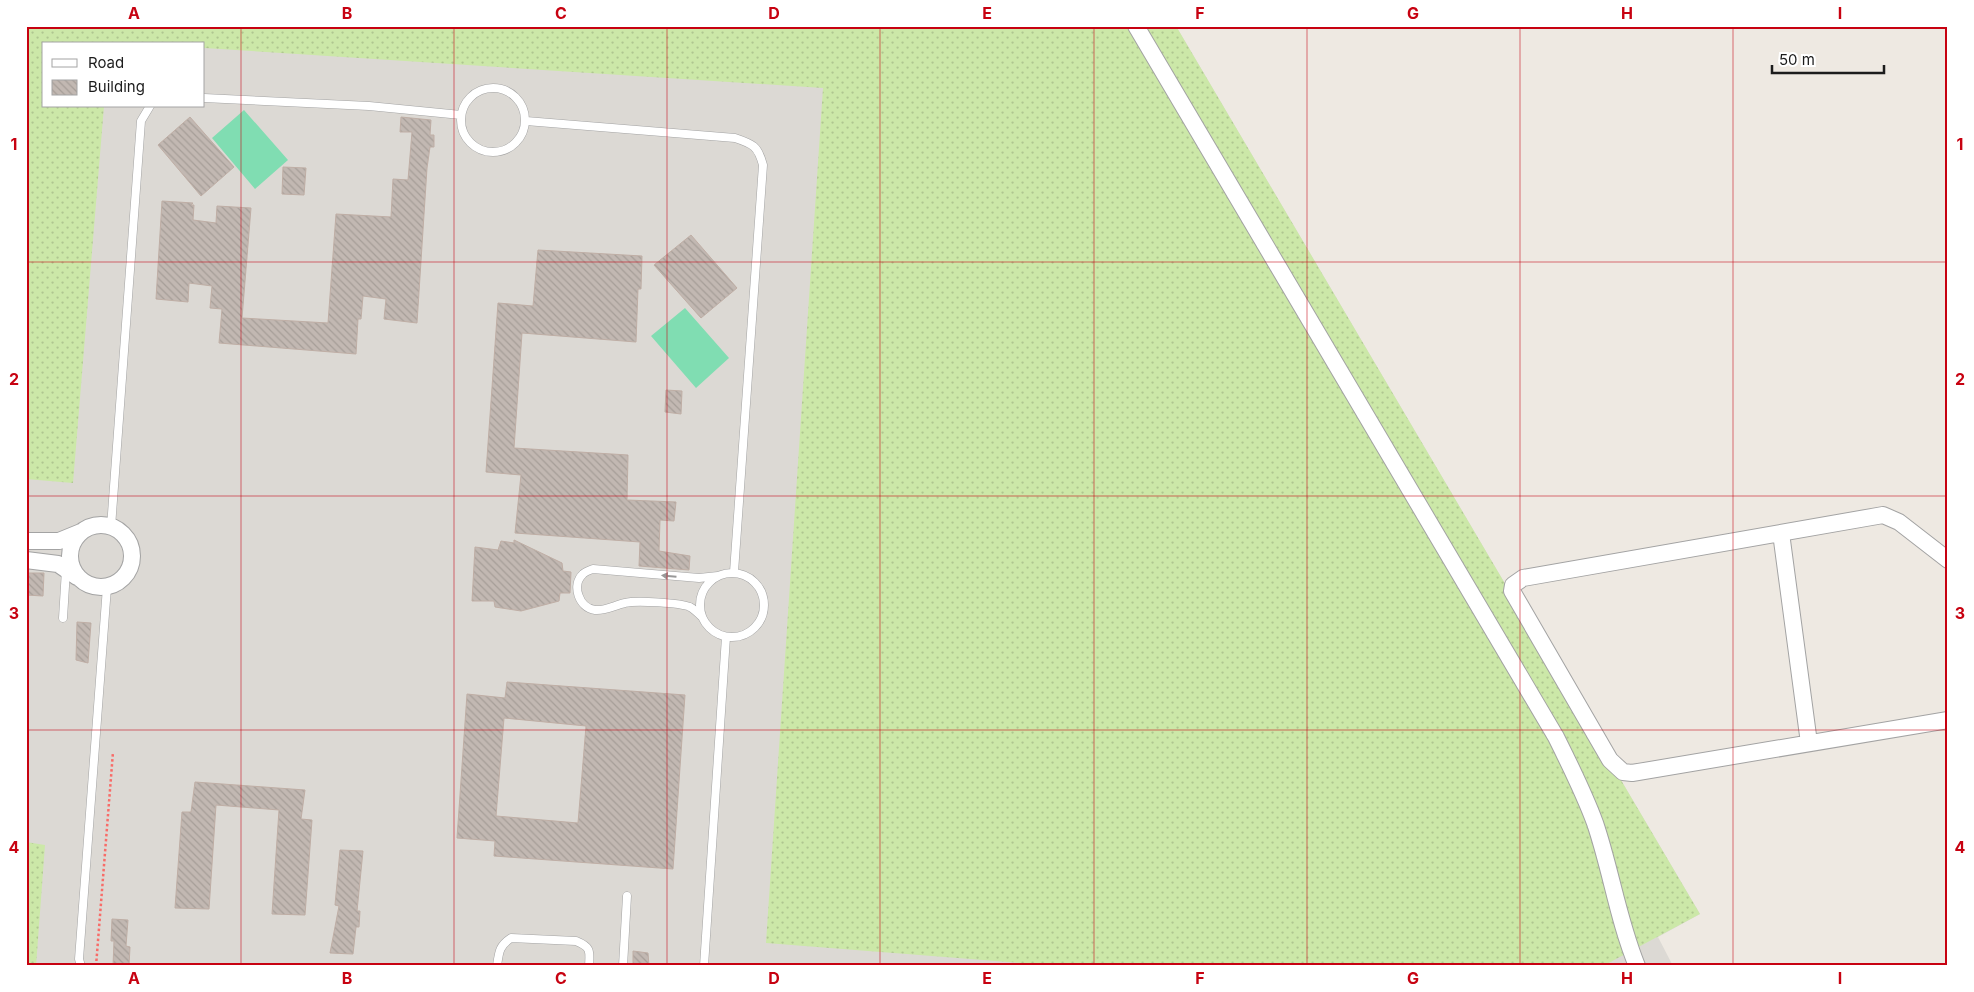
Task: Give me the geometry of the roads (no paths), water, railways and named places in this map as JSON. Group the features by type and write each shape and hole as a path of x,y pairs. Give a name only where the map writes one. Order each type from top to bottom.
{"street":[{"path":"1136,26 1556,737 1571,766 1595,824 1628,944 1637,966"},
{"path":"1948,560 1899,522 1883,515 1522,578 1513,585 1512,591 1610,760 1623,772 1632,774 1948,720"},
{"path":"26,560 50,562 66,568 80,580 97,588 116,584 124,577 132,560 128,541 121,532 111,527 96,526 60,541 27,540"},
{"path":"80,580 70,562 70,551 74,541 81,532"},
{"path":"1781,533 1809,743"}],"lane":[{"path":"491,87 502,88 512,93 520,101 526,121 518,141 500,151 490,152 480,149 464,135 461,115 465,104 471,96 480,90 491,87"},
{"path":"205,98 369,106 461,115"},
{"path":"111,527 141,120 149,108"},
{"path":"526,121 735,138 751,144 760,152 762,165 734,572"},
{"path":"63,618 66,568"},
{"path":"593,569 699,578 734,572 750,578 762,591 765,608 758,625 744,635 726,637 712,630 702,617 690,607 638,600 607,609 593,610 583,603 577,594 577,582 583,573 593,569"},
{"path":"702,617 700,601 706,586 718,576"},
{"path":"81,966 80,949 107,587"},
{"path":"704,966 726,637"},
{"path":"622,966 627,896"},
{"path":"498,966 499,950 503,943 511,938 576,941 585,945 590,952 589,966"}]}
